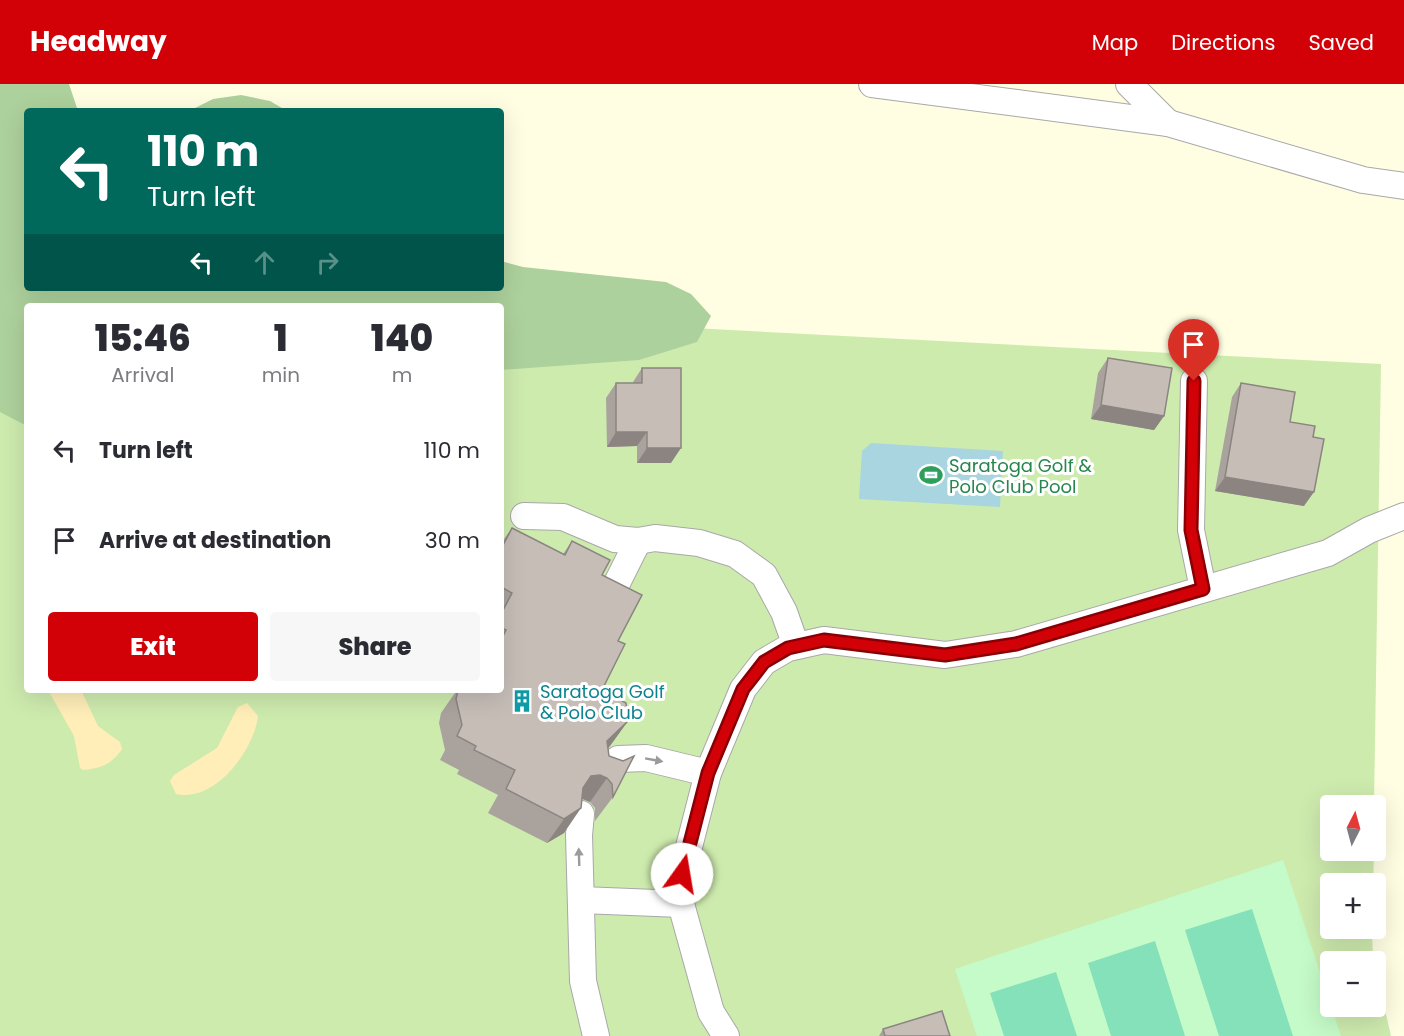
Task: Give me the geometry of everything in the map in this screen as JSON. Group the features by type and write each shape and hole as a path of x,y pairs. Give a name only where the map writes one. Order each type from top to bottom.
{"lane":[{"path":"872,84 1168,123 1363,180 1404,186"},
{"path":"1129,84 1168,123"},
{"path":"1194,381 1191,530 1203,589"},
{"path":"524,516 563,517 615,539 638,541 655,538 699,543 735,554 764,574 784,612 796,646"},
{"path":"726,1036 711,1012 681,904 682,874 708,773 743,689 764,662 796,646 824,640 945,655 1016,644 1328,553 1369,530 1404,516"},
{"path":"617,583 638,541"},
{"path":"604,771 618,759 646,758 708,773"},
{"path":"581,814 579,835 583,981 596,1036"},
{"path":"581,900 681,904"}],"shaded area":[{"path":"0,84 1404,84 1404,1036 1391,1036 1386,1015 1386,951 1372,951 1372,939 1386,939 1386,873 1373,873 1374,861 1386,861 1386,795 1356,795 504,320 501,291 504,291 504,108 24,108"}],"green space":[{"path":"0,84 69,84 77,108 24,108 24,291 504,291 504,262 523,267 666,282 691,294 711,316 697,342 639,360 504,370 504,303 24,303 24,424 0,412"},
{"path":"241,95 270,101 282,108 195,108 213,99"},
{"name":"Saratoga Golf & Polo Club","path":"0,199 24,278 24,291 27,291 27,303 24,303 24,693 504,693 504,318 1381,364 1374,795 1320,795 1320,861 1374,861 1373,873 1320,873 1320,939 1372,939 1373,951 1320,951 1320,1017 1386,1017 1386,1015 1391,1036 0,1036"},
{"path":"1283,860 1320,972 1320,1017 1335,1017 1341,1036 977,1036 955,969"},
{"path":"1252,909 1293,1036 1219,1036 1185,930"},
{"path":"1155,941 1185,1036 1111,1036 1088,963"},
{"path":"1056,972 1077,1036 1004,1036 990,993"}],"sand":[{"path":"50,693 82,693 98,726 120,742 122,749 105,765 83,770 80,768 74,736"},
{"path":"247,703 258,716 249,744 241,758 218,782 205,790 191,795 176,794 170,781 174,775 217,748 238,707"}],"water":[{"name":"Saratoga Golf & Polo Club Pool","path":"871,443 1003,451 1000,507 859,499 862,451"}],"building":[{"path":"1108,358 1172,368 1164,416 1101,405"},
{"path":"642,368 681,368 681,448 647,448 647,432 616,432 616,383 642,383"},
{"path":"1241,383 1295,392 1290,422 1315,426 1313,437 1324,439 1314,492 1225,477"},
{"name":"Saratoga Golf & Polo Club","path":"512,528 565,555 572,541 610,560 602,575 642,595 618,641 625,644 602,690 626,703 628,721 607,741 609,756 623,761 634,756 613,797 612,784 607,778 600,775 591,776 583,788 581,808 564,819 506,789 515,770 474,750 476,746 457,736 462,725 456,699 457,693 504,693 504,634 506,630 504,629 504,608 512,593 504,589 504,543"},
{"path":"942,1011 950,1036 885,1036 883,1029"}],"place":[{"name":"Saratoga Golf & Polo Club Pool","path":"931,475"},
{"name":"Saratoga Golf & Polo Club","path":"522,701"}],"route":[{"path":"682,874 708,773 743,689 764,662 788,648 824,640 857,642 945,655 1016,644 1203,589 1191,530 1194,381"}]}
